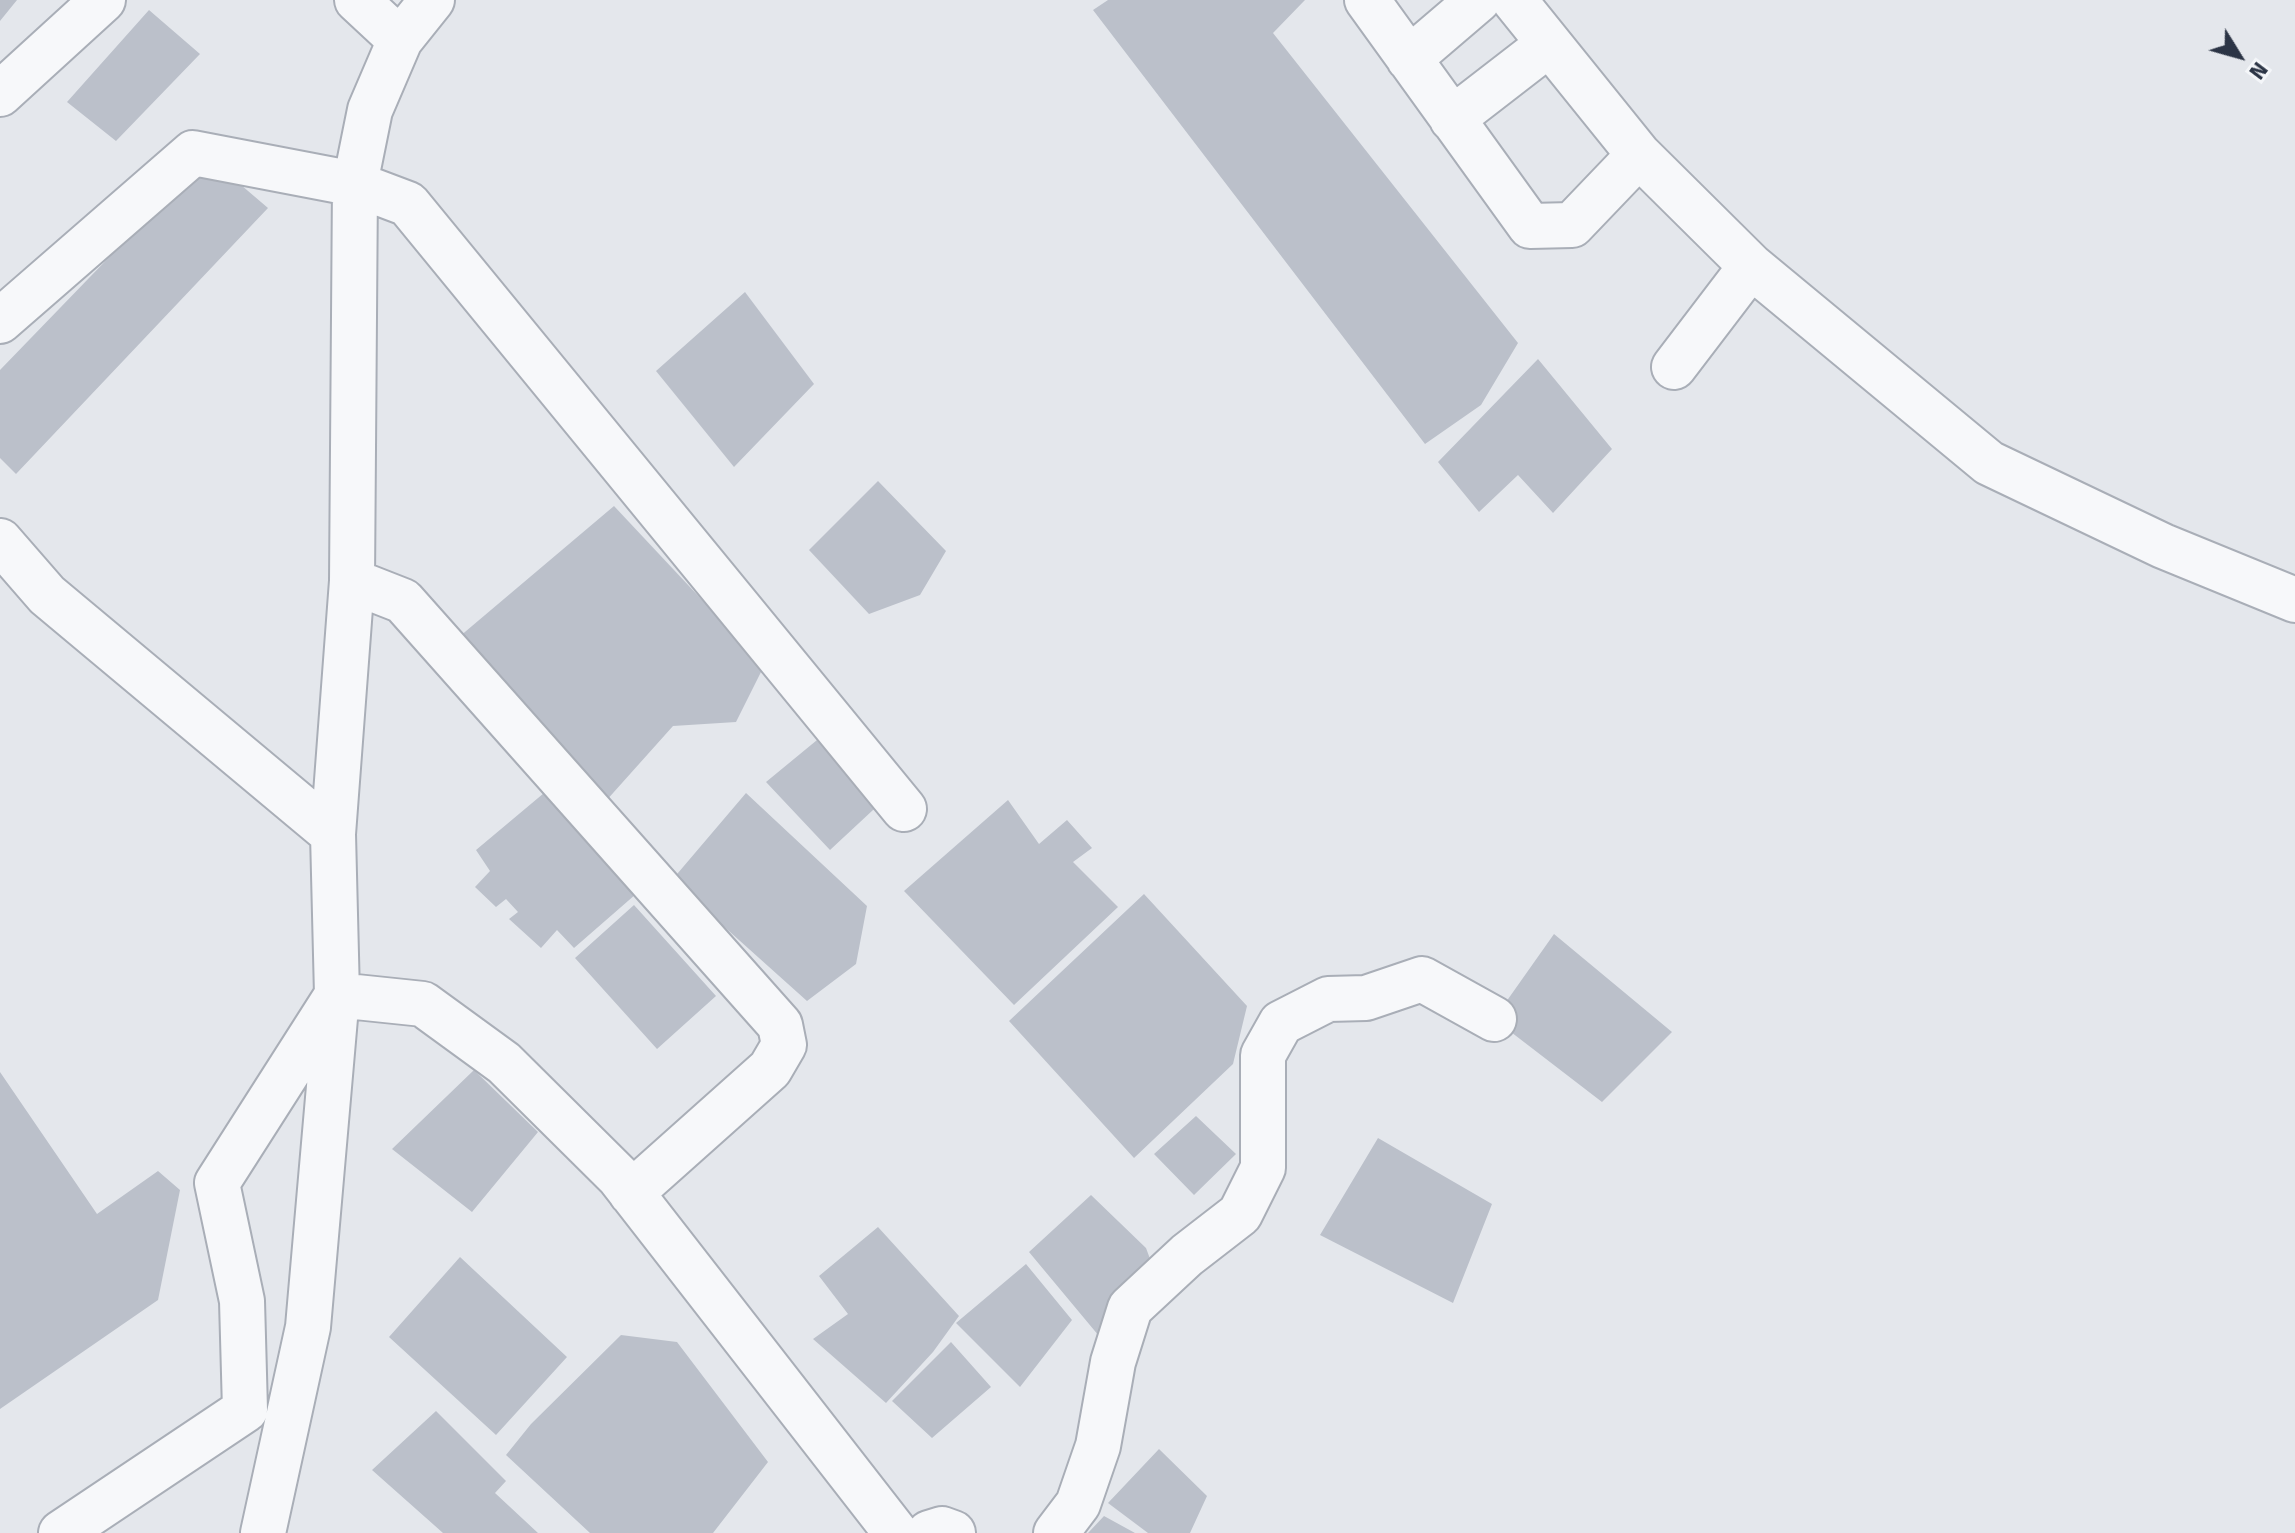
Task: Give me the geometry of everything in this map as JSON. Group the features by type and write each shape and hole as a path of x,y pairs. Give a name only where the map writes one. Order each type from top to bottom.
{"street":[{"path":"0,94 103,0"},
{"path":"357,0 400,40"},
{"path":"263,1533 308,1327 337,995 333,834 352,581 355,184 370,110 400,40 432,0"},
{"path":"1367,0 1530,226 1572,225 1639,155"},
{"path":"1409,59 1478,0"},
{"path":"1514,0 1639,155 1751,266 1989,463 2163,546 2295,600"},
{"path":"1452,119 1549,44"},
{"path":"0,321 193,153 355,184 408,204 904,809"},
{"path":"1674,367 1751,266"},
{"path":"0,541 47,595 333,834"},
{"path":"352,581 403,601 780,1025 784,1045 770,1069 631,1193"},
{"path":"1056,1533 1078,1504 1098,1446 1113,1362 1130,1308 1187,1255 1240,1214 1263,1168 1263,1055 1281,1023 1328,999 1366,998 1422,979 1494,1019"},
{"path":"337,995 423,1004 504,1063 631,1193 896,1533"},
{"path":"61,1533 245,1410 242,1301 217,1183 337,995"},
{"path":"929,1533 942,1529 953,1533"}],"building":[{"path":"0,0 17,0 0,21"},
{"path":"1108,0 1305,0 1273,33 1518,343 1481,405 1425,444 1093,10"},
{"path":"149,10 200,54 116,141 67,102"},
{"path":"207,156 268,208 16,474 0,458 0,370"},
{"path":"745,292 814,384 734,467 656,371"},
{"path":"1538,359 1612,449 1553,513 1518,475 1479,512 1438,462"},
{"path":"878,481 946,551 920,595 869,614 809,550"},
{"path":"614,506 764,666 736,722 673,726 605,802 459,637"},
{"path":"828,731 887,797 830,850 766,782"},
{"path":"544,793 636,894 574,948 557,930 541,948 509,919 518,912 506,899 496,907 475,887 490,871 476,850"},
{"path":"746,793 867,906 856,964 807,1001 672,880"},
{"path":"1008,800 1039,844 1067,820 1092,848 1073,862 1118,907 1014,1005 904,891"},
{"path":"1144,894 1247,1006 1233,1064 1134,1158 1009,1021"},
{"path":"634,905 716,996 657,1049 575,958"},
{"path":"1554,934 1672,1032 1602,1102 1494,1019"},
{"path":"474,1070 538,1132 472,1212 392,1149"},
{"path":"0,1072 97,1214 158,1171 180,1190 158,1300 0,1409"},
{"path":"1196,1116 1236,1154 1194,1195 1154,1154"},
{"path":"1378,1138 1492,1204 1453,1303 1320,1235"},
{"path":"1091,1195 1146,1248 1156,1275 1099,1336 1029,1252"},
{"path":"878,1227 959,1316 933,1352 886,1403 813,1339 848,1314 819,1276"},
{"path":"460,1257 567,1357 496,1435 389,1337"},
{"path":"1026,1264 1072,1320 1020,1387 956,1323"},
{"path":"621,1335 677,1342 768,1462 713,1533 590,1533 506,1455 531,1424"},
{"path":"951,1342 991,1387 932,1438 892,1401"},
{"path":"436,1411 506,1481 495,1493 538,1533 443,1533 372,1470"},
{"path":"1159,1449 1207,1496 1190,1533 1148,1533 1108,1503"},
{"path":"1104,1516 1135,1533 1088,1533"}]}
